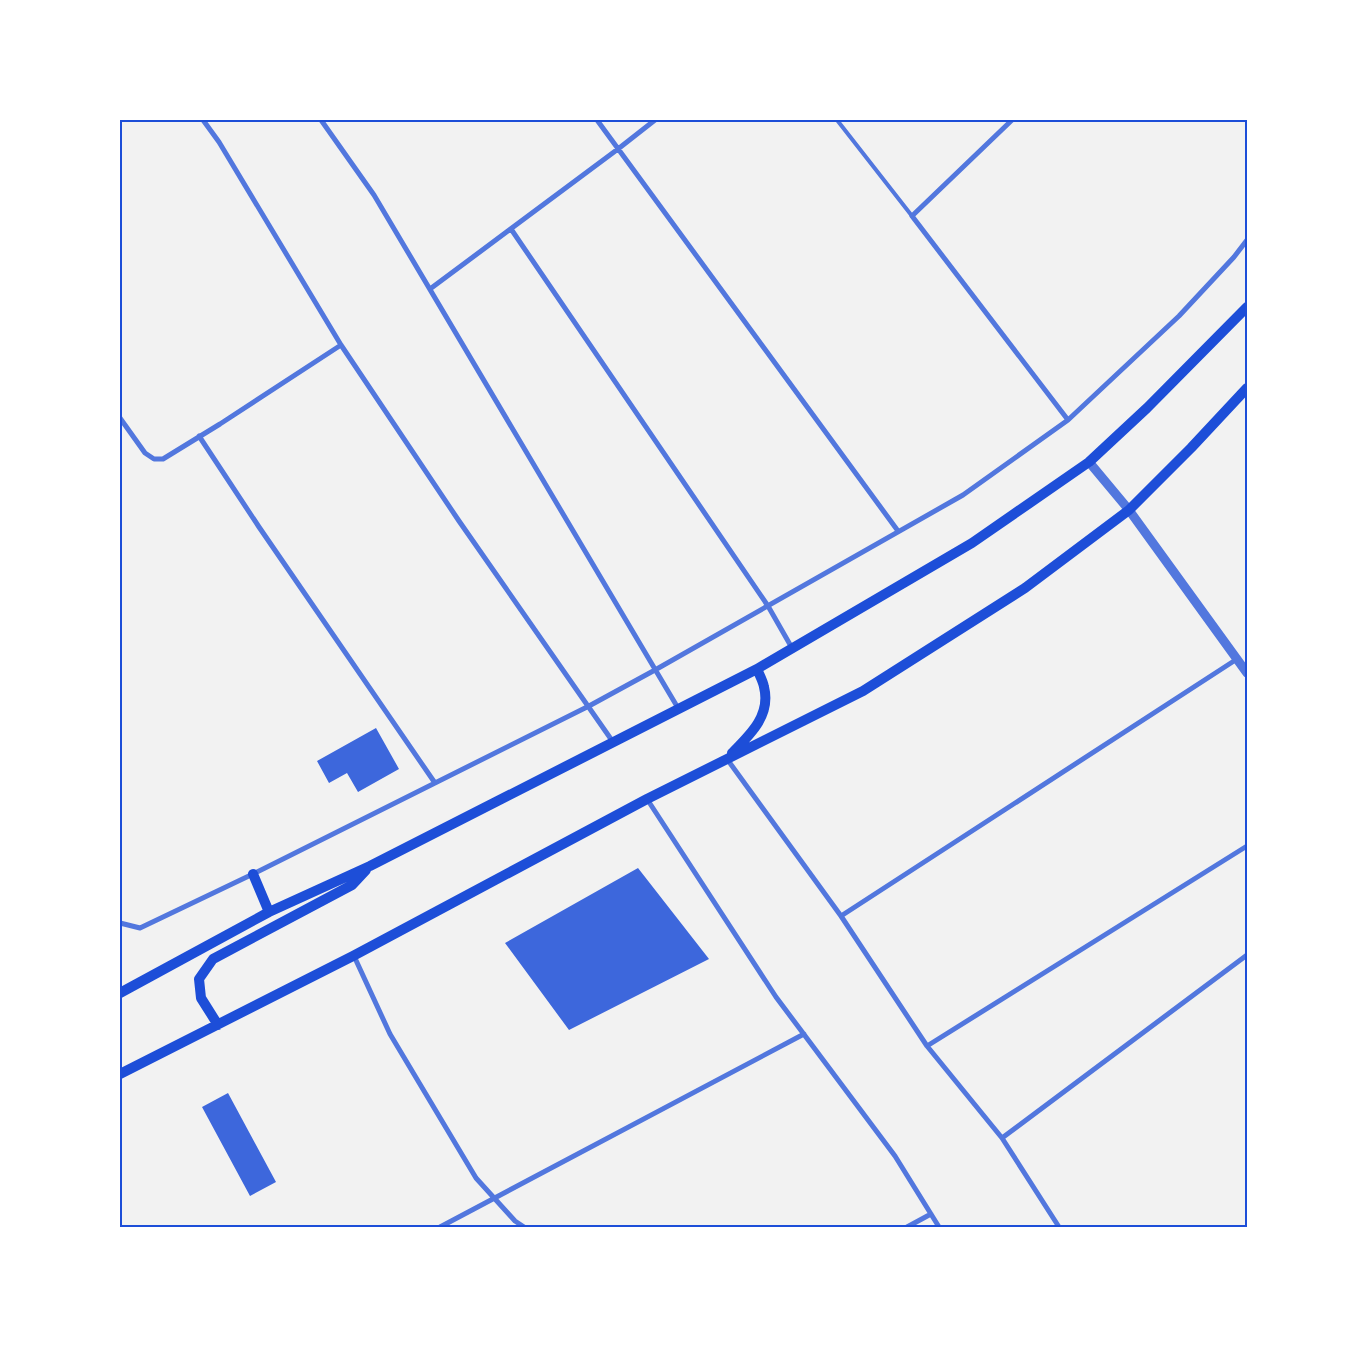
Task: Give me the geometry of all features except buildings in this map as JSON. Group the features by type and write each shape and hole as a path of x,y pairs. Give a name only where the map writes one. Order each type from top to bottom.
{"main road":[{"path":"120,993 269,912 370,866 756,669 972,543 1089,462 1146,408 1247,306"},
{"path":"120,1074 354,956 647,798 862,691 1025,588 1129,510 1247,388"},
{"path":"726,759 756,729 766,706 764,686 756,669"},
{"path":"218,1025 201,998 199,979 213,959 352,885 370,866"},
{"path":"253,874 269,912"}],"street":[{"path":"203,120 341,345 459,521 613,742"},
{"path":"322,120 374,195 678,708"},
{"path":"597,120 898,531"},
{"path":"430,289 655,120"},
{"path":"1012,120 912,216 1068,420"},
{"path":"511,229 768,606 792,648"},
{"path":"120,923 140,928 253,874 589,706 963,494 1068,420 1179,316 1234,257 1247,240"},
{"path":"120,418 145,453 154,459 163,459 341,345"},
{"path":"199,436 259,527 435,783"},
{"path":"1089,462 1129,510 1247,673"},
{"path":"841,916 1237,659"},
{"path":"726,759 841,916 926,1046 1002,1138 1059,1227"},
{"path":"647,798 776,997 895,1156 939,1227"},
{"path":"926,1046 1247,846"},
{"path":"1002,1138 1247,955"},
{"path":"354,956 390,1034 476,1178 514,1221 524,1227"},
{"path":"440,1227 804,1034"},
{"path":"907,1227 931,1214"},
{"path":"512,1227 514,1221"}],"lane":[{"path":"837,120 912,216"}]}
